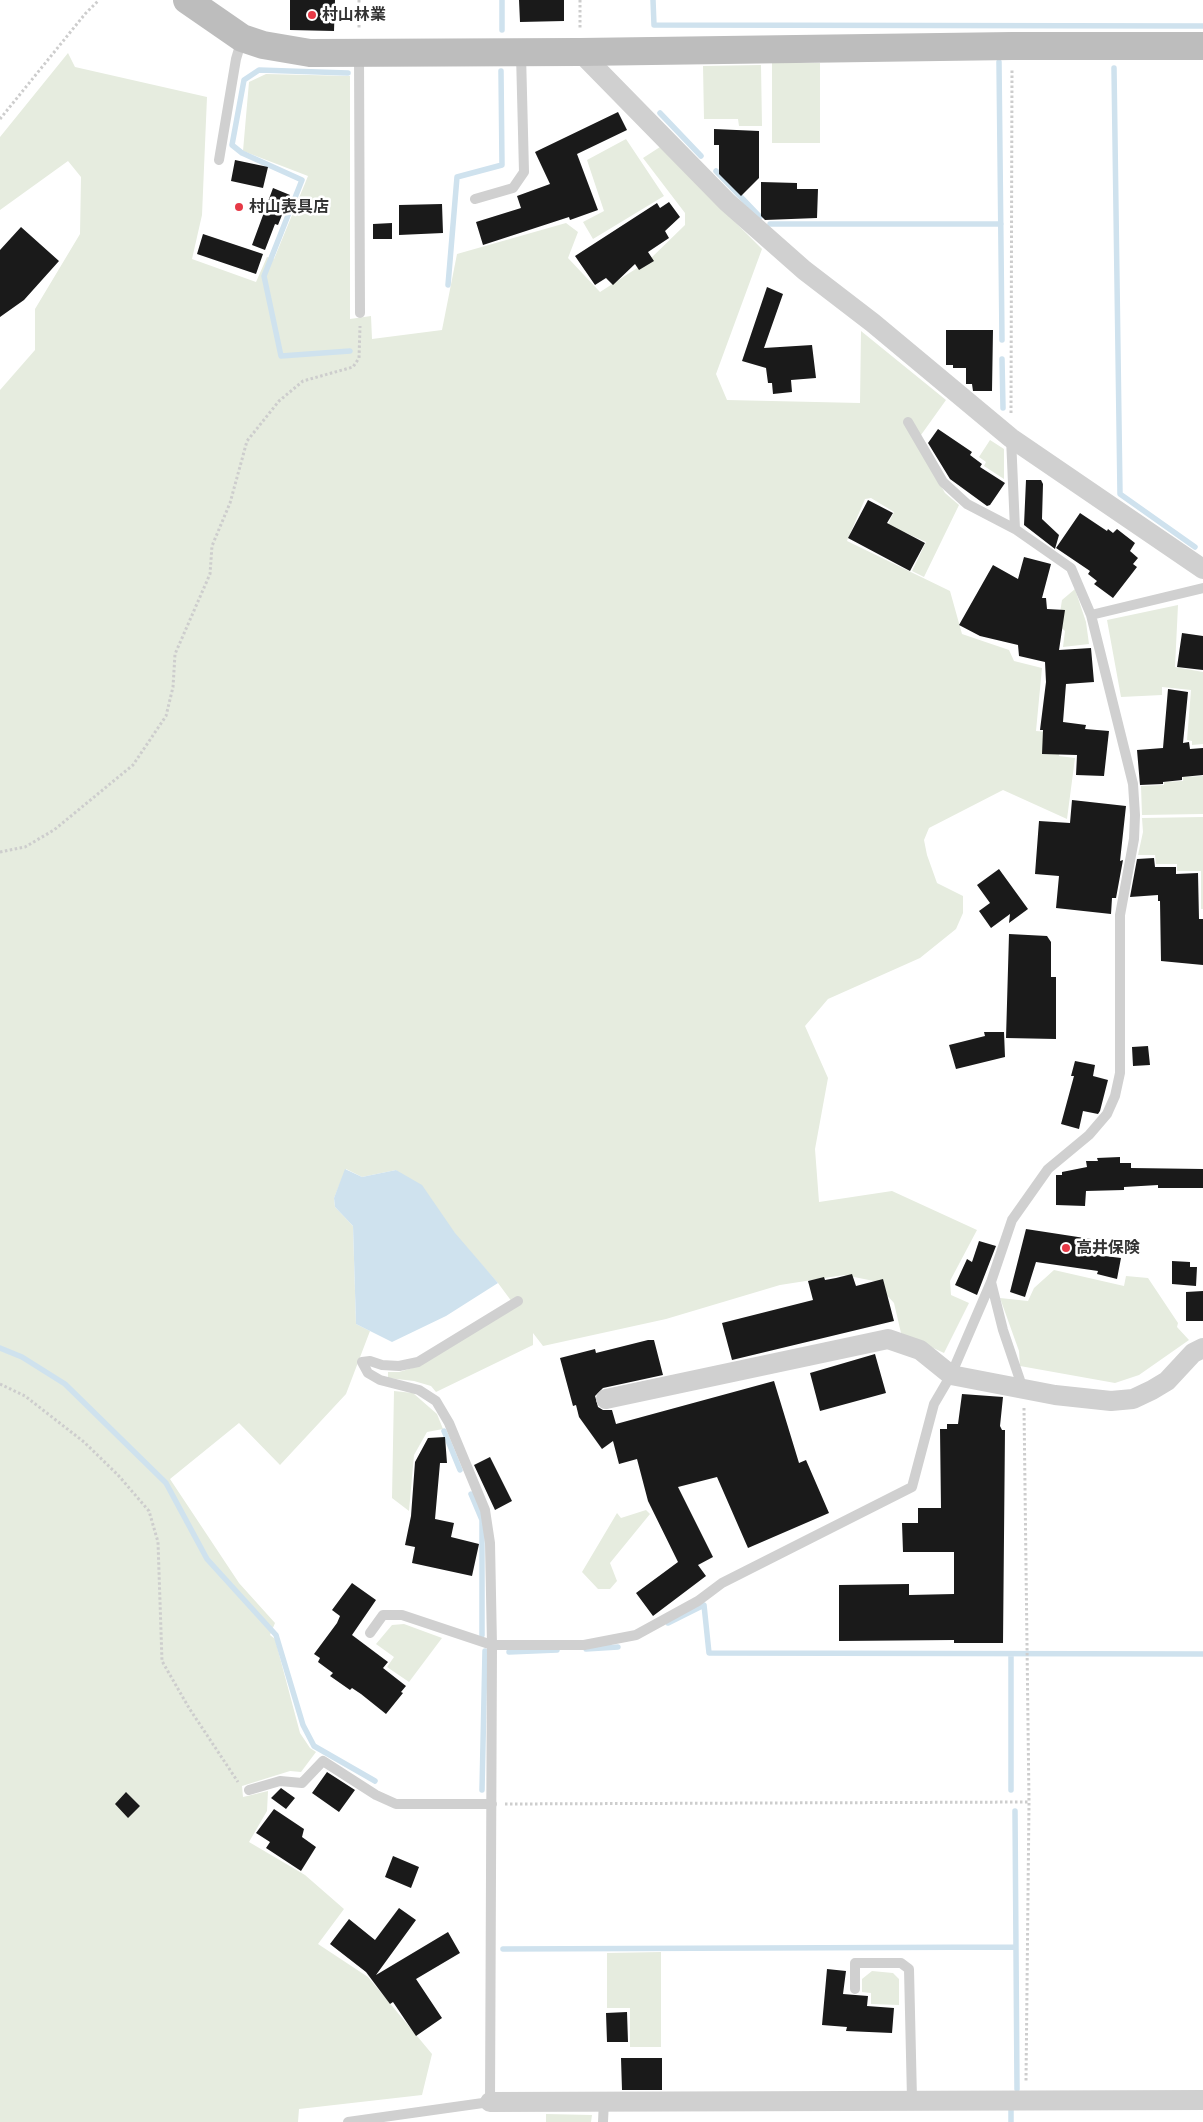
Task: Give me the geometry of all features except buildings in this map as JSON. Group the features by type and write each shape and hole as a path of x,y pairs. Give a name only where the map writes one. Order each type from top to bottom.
{"street":[{"path":"187,0 242,38 263,45 310,53 521,53 1012,46 1203,46"},
{"path":"580,52 727,202 804,270 873,324 1011,438 1203,569"},
{"path":"606,1399 888,1339 920,1350 951,1376 1023,1389 1111,1401 1134,1399 1167,1381 1193,1353 1203,1348"},
{"path":"490,2102 1203,2100"}],"lane":[{"path":"219,160 236,59 242,38"},
{"path":"359,53 360,313"},
{"path":"474,199 513,188 524,172 521,53"},
{"path":"370,1633 383,1615 402,1615 492,1645 584,1644 636,1635 698,1601 722,1584 912,1487 934,1404 951,1376 991,1282 1012,1220 1048,1169 1089,1135 1107,1114 1120,1073 1120,915 1134,839 1135,815 1133,784 1091,615 1071,568 1015,529 967,504 943,482 908,422"},
{"path":"1011,438 1015,529"},
{"path":"1091,615 1203,588"},
{"path":"991,1282 1003,1330 1023,1389"},
{"path":"348,2122 490,2102 492,1645 490,1543 485,1510 449,1423 436,1401 419,1390 380,1380 368,1372 362,1362 370,1361 382,1366 398,1366 418,1362 518,1301"},
{"path":"249,1790 280,1781 302,1783 323,1761 376,1795 396,1804 492,1804"},
{"path":"855,1989 855,1963 901,1964 909,1969 912,2100"},
{"path":"603,2122 604,2101"}],"path":[{"path":"0,119 85,14 99,0"},
{"path":"359,0 359,53"},
{"path":"580,0 580,52"},
{"path":"1011,438 1012,46"},
{"path":"0,852 25,847 54,830 133,765 166,716 173,687 175,654 210,574 212,546 230,503 246,441 279,401 302,381 353,367 359,358 360,313"},
{"path":"0,1384 25,1396 84,1442 118,1475 149,1511 158,1542 162,1661 235,1780 249,1790"},
{"path":"1023,1389 1029,1802 1026,2100"},
{"path":"492,1804 1029,1802"}],"shaded area":[{"path":"68,53 75,67 207,97 202,215 192,259 256,282 267,257 274,259 308,176 243,151 249,82 266,74 350,76 350,319 371,316 372,339 442,330 457,254 566,223 578,232 568,258 600,292 648,261 685,225 685,213 643,158 660,147 762,249 716,374 727,400 860,403 861,331 946,400 916,442 945,493 959,505 924,577 912,571 926,542 906,533 904,535 887,526 894,512 871,498 865,499 847,541 950,591 962,634 1009,650 1014,661 1042,668 1036,731 1061,733 1059,756 1075,758 1067,819 1003,790 929,828 924,840 937,883 963,896 963,913 956,929 920,958 828,999 805,1026 828,1078 815,1149 819,1202 892,1191 977,1230 950,1281 951,1295 969,1303 944,1353 901,1333 894,1303 874,1281 844,1275 780,1285 666,1319 543,1346 533,1333 533,1345 436,1392 431,1386 414,1381 388,1378 388,1372 399,1372 419,1366 515,1306 498,1283 396,1170 362,1177 346,1169 334,1198 335,1207 353,1226 356,1324 370,1331 346,1394 280,1465 239,1423 170,1479 239,1583 275,1623 270,1635 275,1639 300,1733 310,1748 316,1752 301,1772 290,1771 242,1786 243,1797 268,1791 267,1811 249,1842 305,1875 344,1909 318,1944 368,1977 432,2054 422,2095 299,2109 298,2122 0,2122 0,390 35,350 35,309 80,234 81,177 68,161 0,210 0,137"},
{"path":"772,63 820,63 820,143 772,143"},
{"path":"761,65 762,126 739,126 738,119 704,119 703,66"},
{"path":"626,139 664,196 593,239 583,222 604,211 587,160"},
{"path":"990,440 1004,449 1004,479 984,466 986,462 979,457"},
{"path":"1075,589 1086,622 1089,644 1063,647 1065,631 1058,625 1062,600"},
{"path":"1178,605 1175,667 1203,672 1203,744 1192,745 1192,741 1187,740 1191,690 1162,687 1162,695 1121,697 1107,620"},
{"path":"1203,776 1203,814 1142,815 1141,786 1164,785 1164,782 1183,781 1183,777"},
{"path":"1203,817 1203,909 1201,909 1201,871 1177,871 1177,864 1156,864 1155,855 1138,855 1143,832 1142,818"},
{"path":"1054,1270 1124,1286 1126,1276 1148,1278 1178,1323 1177,1327 1189,1340 1139,1375 1115,1383 1020,1366 1019,1351 1000,1298 1028,1301 1034,1288"},
{"path":"394,1391 413,1393 437,1414 443,1429 427,1432 414,1455 409,1511 392,1498"},
{"path":"646,1510 650,1514 610,1563 617,1581 610,1589 598,1589 582,1572 617,1513 621,1518"},
{"path":"404,1624 442,1638 409,1682 387,1667 394,1657 376,1644 392,1625"},
{"path":"661,1952 661,2047 630,2047 630,2008 607,2008 607,1953"},
{"path":"872,1971 893,1973 899,1979 899,2005 871,2004 871,1993 862,1992 862,1979"},
{"path":"546,2114 592,2115 591,2122 546,2122"}],"water":[{"path":"345,1169 362,1177 396,1170 422,1185 455,1233 498,1283 446,1316 392,1342 356,1324 353,1226 335,1207 334,1198"}],"waterway":[{"path":"502,0 502,30"},
{"path":"653,0 654,25 1203,26"},
{"path":"999,62 1002,340"},
{"path":"1114,68 1120,494 1195,547"},
{"path":"348,73 259,70 244,80 232,145 242,153 302,180 264,276 281,356 350,351"},
{"path":"448,285 457,177 502,165 501,71"},
{"path":"660,113 701,156"},
{"path":"716,171 760,217"},
{"path":"770,224 1001,224"},
{"path":"1002,359 1003,408"},
{"path":"0,1348 22,1357 65,1384 166,1483 207,1559 276,1635 303,1725 314,1746 375,1781"},
{"path":"444,1431 460,1470"},
{"path":"471,1494 482,1520 482,1635"},
{"path":"668,1623 704,1605 709,1653 1203,1654"},
{"path":"586,1649 618,1647"},
{"path":"509,1652 557,1650"},
{"path":"482,1790 485,1651"},
{"path":"1011,1655 1011,1790"},
{"path":"1015,1811 1017,2089"},
{"path":"503,1949 1016,1947"},
{"path":"1011,2110 1011,2122"}],"place":[{"name":"村山林業","path":"312,15"},
{"name":"村山表具店","path":"239,207"},
{"name":"高井保険","path":"1066,1248"}]}
